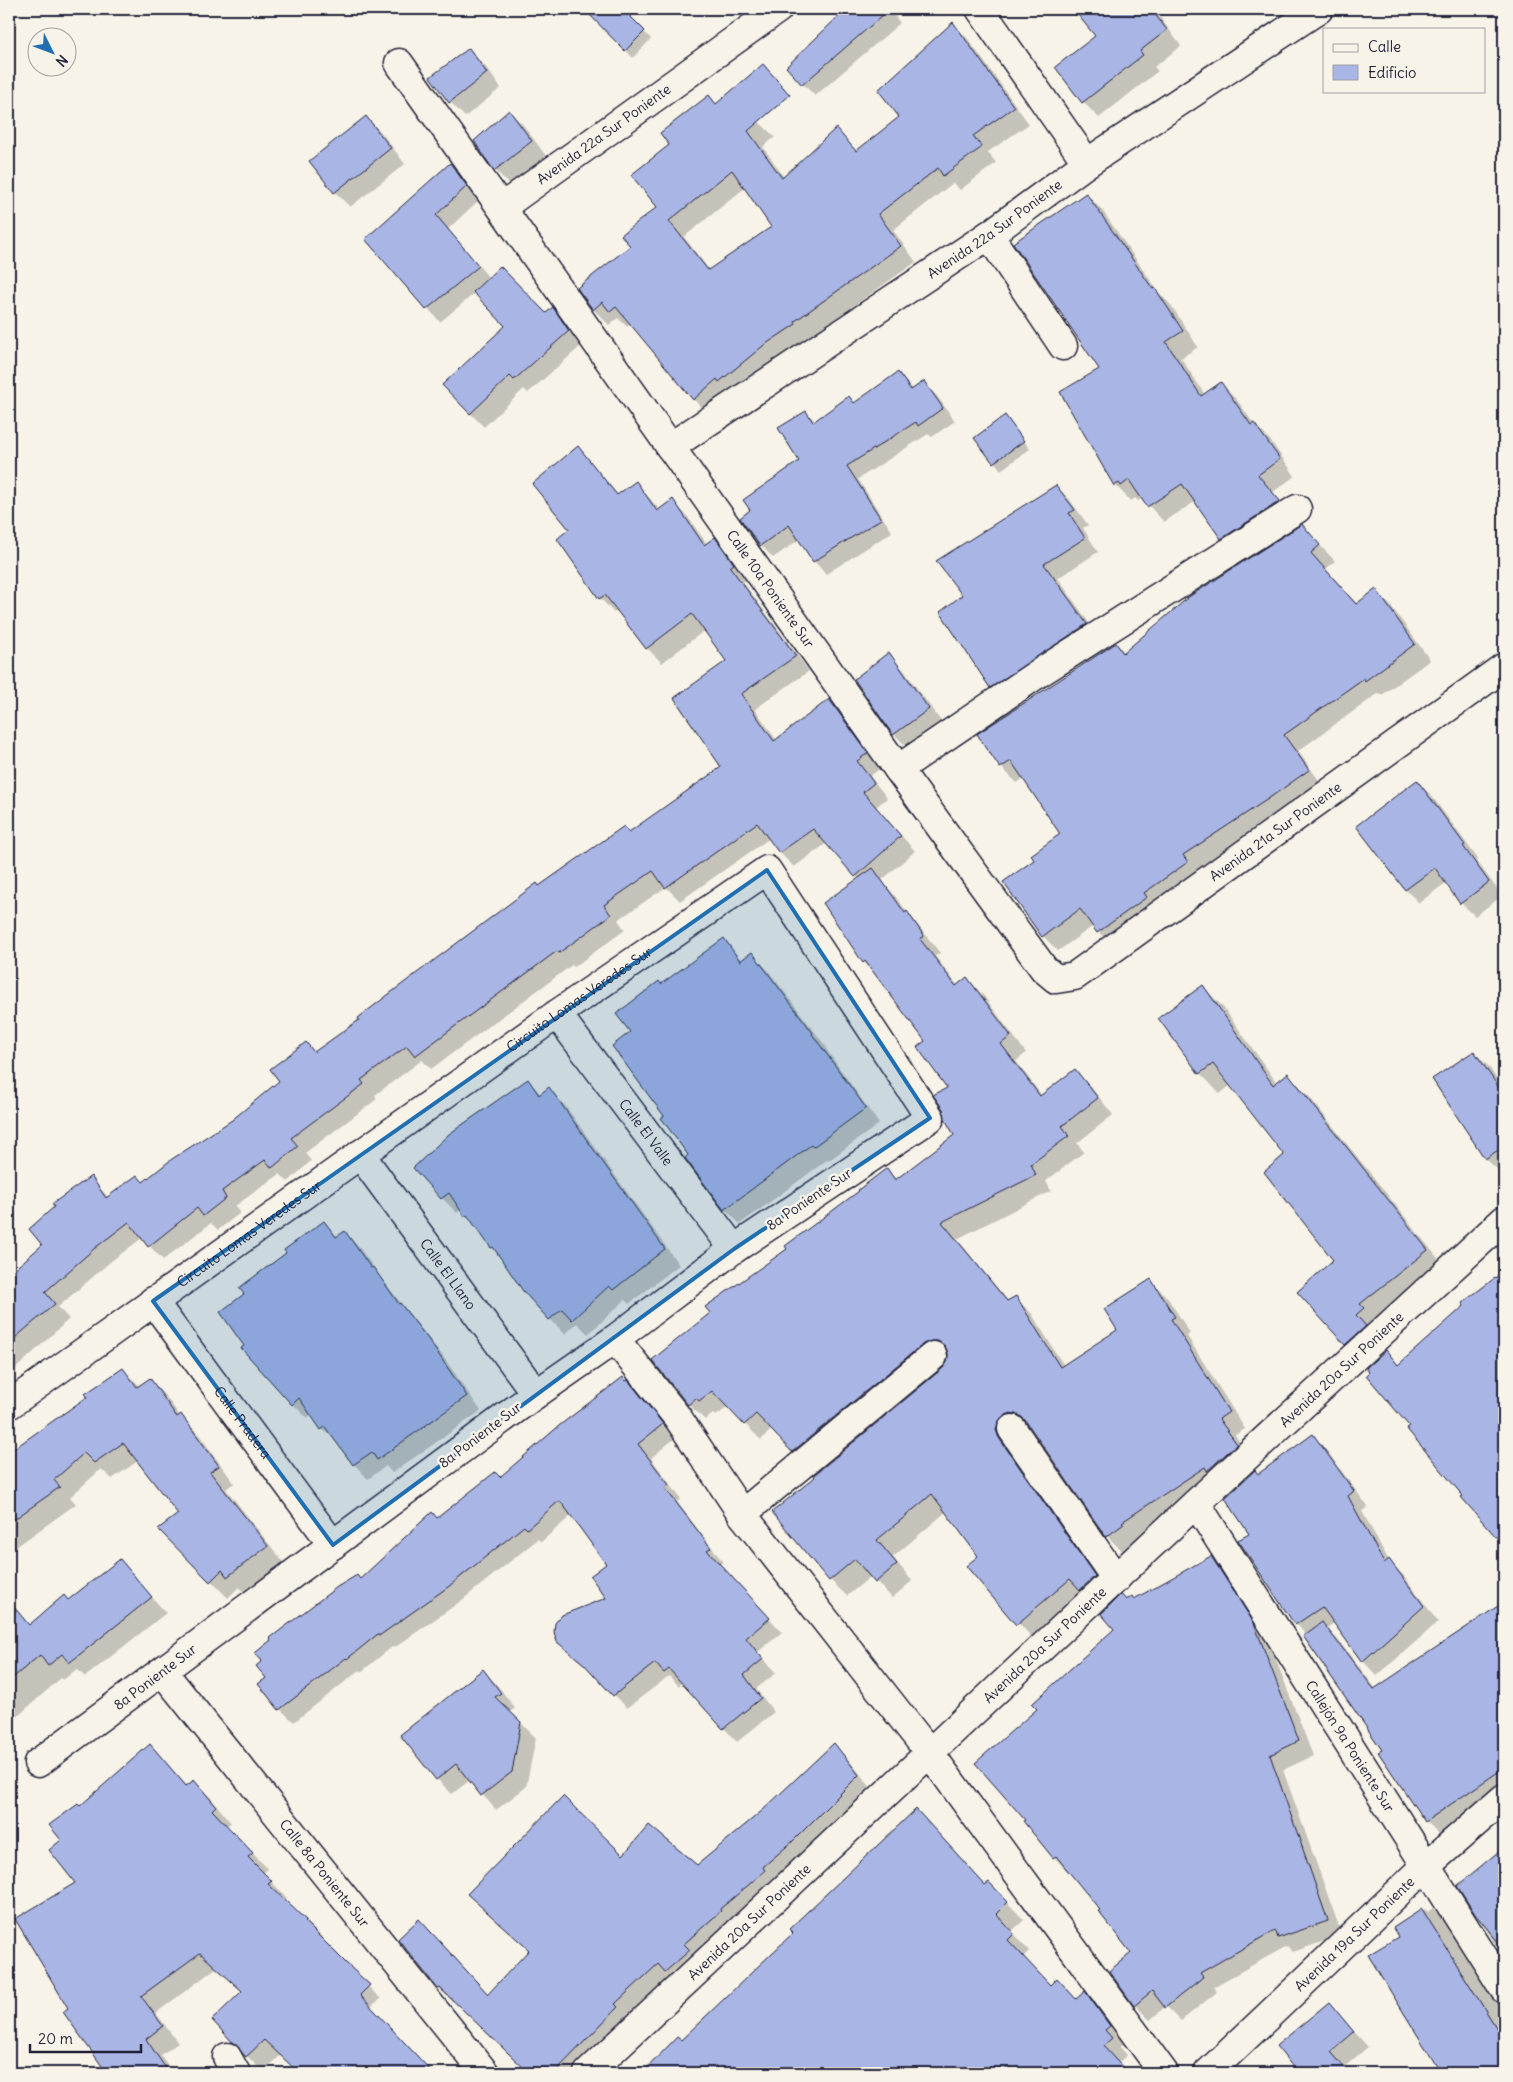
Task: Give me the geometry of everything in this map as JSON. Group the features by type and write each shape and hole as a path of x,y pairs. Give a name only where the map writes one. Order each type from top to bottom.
{"street":[{"name":"Avenida 22a Sur Poniente","path":"502,207 778,9"},
{"path":"980,9 1087,164"},
{"name":"Avenida 22a Sur Poniente","path":"670,447 989,235 1087,164 1319,9"},
{"name":"Calle 10a Poniente Sur","path":"399,63 898,769 1044,968"},
{"path":"989,235 1063,346"},
{"path":"898,769 1036,675 1297,508"},
{"name":"Avenida 21a Sur Poniente","path":"1044,968 1056,979 1075,976 1504,667"},
{"name":"Circuito Lomas Veredes Sur","path":"9,1405 557,1014 766,870 930,1118"},
{"name":"Calle El Valle","path":"557,1014 734,1249"},
{"name":"8a Poniente Sur","path":"38,1763 536,1394 615,1339 734,1249 930,1118"},
{"name":"Calle El Llano","path":"360,1154 536,1394"},
{"name":"Avenida 20a Sur Poniente","path":"588,2073 1196,1503 1504,1220"},
{"name":"Calle Pradera","path":"153,1302 333,1544"},
{"path":"615,1339 678,1418 742,1514 929,1752 1164,2073"},
{"path":"742,1514 933,1356"},
{"path":"1012,1429 1116,1579"},
{"name":"Callejón 9a Poniente Sur","path":"1196,1503 1504,1989"},
{"name":"Calle 8a Poniente Sur","path":"163,1672 485,2073"},
{"name":"Avenida 19a Sur Poniente","path":"1208,2073 1425,1867 1504,1798"}],"highlighted area":[{"path":"767,870 930,1118 734,1249 333,1545 153,1301"}],"building":[{"path":"584,9 623,9 645,31 625,51"},
{"path":"846,9 890,9 802,85 786,67"},
{"path":"1073,9 1151,9 1167,30 1140,51 1143,55 1082,103 1055,67 1095,36"},
{"path":"953,22 1014,107 973,136 982,147 943,176 938,168 878,214 901,246 795,321 796,324 763,346 719,382 717,379 693,400 616,307 610,312 602,302 593,310 577,288 630,246 621,235 657,207 631,175 669,145 660,133 709,95 716,104 763,64 790,95 748,131 782,178 836,128 856,151 899,117 878,90","holes":["732,170 771,227 708,270 669,221"]},
{"path":"469,48 487,73 449,103 430,77"},
{"path":"509,110 532,141 494,171 474,141"},
{"path":"366,116 391,148 334,193 309,161"},
{"path":"450,163 467,186 436,215 479,266 426,310 365,239"},
{"path":"1086,193 1153,289 1155,288 1183,331 1166,342 1201,396 1221,382 1251,425 1254,423 1280,459 1258,475 1280,501 1221,539 1182,484 1147,507 1129,480 1121,486 1119,483 1114,486 1060,392 1099,369 1013,243"},
{"path":"500,266 546,313 553,307 569,331 514,380 510,376 470,414 442,385 505,326 473,292"},
{"path":"898,372 911,390 924,381 943,408 918,426 916,422 847,466 881,519 813,562 789,525 760,546 740,518 750,510 743,500 799,461 778,428 806,411 813,422 849,396 854,403"},
{"path":"1005,415 1024,441 993,463 974,438"},
{"path":"578,446 617,495 636,481 657,511 673,499 704,545 715,537 734,564 730,567 796,656 741,694 774,741 829,699 868,753 857,761 874,783 863,792 901,836 855,877 813,829 779,853 757,823 665,888 653,871 604,905 611,915 559,953 557,951 415,1056 407,1046 361,1080 364,1084 291,1138 298,1146 272,1168 265,1160 222,1191 226,1198 203,1216 197,1208 148,1247 129,1222 95,1248 45,1292 55,1304 9,1343 9,1274 42,1245 29,1229 54,1207 52,1204 91,1176 106,1198 137,1175 143,1182 172,1159 232,1120 279,1081 270,1069 306,1042 314,1052 359,1020 358,1018 393,991 537,883 539,886 624,826 629,832 721,767 674,698 726,661 692,614 646,649 605,595 599,599 557,539 569,529 532,484"},
{"path":"1056,485 1075,510 1069,513 1085,538 1044,564 1087,624 990,688 940,612 962,595 936,561"},
{"path":"1302,524 1320,545 1311,553 1356,604 1376,589 1415,644 1365,681 1364,678 1284,735 1309,770 1183,855 1188,862 1144,893 1147,897 1097,933 1080,909 1042,937 1003,882 1034,860 1031,855 1060,834 1011,761 1000,768 977,734 1116,643 1123,653 1190,596"},
{"path":"889,652 929,709 893,735 854,679"},
{"path":"1417,780 1465,845 1463,846 1489,882 1460,904 1435,868 1405,890 1356,826"},
{"path":"873,868 905,913 907,911 924,936 920,939 956,986 967,977 1011,1036 1001,1044 1040,1096 1075,1069 1098,1098 1062,1126 1069,1136 1031,1164 1036,1175 942,1222 1007,1301 1016,1296 1060,1367 1117,1330 1104,1309 1151,1279 1175,1317 1171,1319 1229,1412 1219,1419 1237,1444 1207,1471 1205,1467 1122,1522 1124,1524 1106,1537 1025,1420 1019,1415 1011,1413 1003,1416 998,1422 996,1430 999,1438 1095,1576 1080,1590 1070,1579 1016,1625 966,1566 978,1556 932,1494 877,1540 897,1564 875,1583 855,1559 829,1581 772,1512 943,1368 947,1362 948,1354 945,1346 938,1341 923,1344 792,1452 756,1414 744,1425 712,1391 699,1401 696,1398 688,1405 652,1360 710,1313 705,1307 787,1249 785,1246 887,1168 895,1180 954,1135 945,1119 943,1109 933,1095 947,1088 917,1047 925,1041 865,961 863,963 823,903"},
{"path":"724,938 740,961 752,952 866,1108 813,1147 811,1145 724,1210 685,1158 688,1155 661,1118 664,1116 612,1046 630,1032 616,1014 659,981 661,984"},
{"path":"1203,985 1273,1085 1288,1073 1428,1250 1360,1304 1364,1308 1356,1315 1366,1326 1345,1345 1297,1292 1333,1260 1264,1172 1284,1155 1213,1064 1199,1074 1158,1018"},
{"path":"1474,1051 1504,1095 1504,1146 1485,1159 1432,1079"},
{"path":"528,1079 539,1095 549,1087 665,1249 613,1290 609,1286 572,1320 562,1309 549,1320 523,1291 493,1247 491,1248 467,1215 465,1217 449,1193 441,1199 413,1168 449,1134"},
{"path":"324,1221 336,1237 345,1231 371,1268 373,1267 399,1304 428,1339 467,1396 377,1460 372,1452 353,1465 325,1427 321,1430 299,1398 292,1405 241,1348 244,1346 220,1312 244,1294 239,1288 286,1253 284,1250"},
{"path":"1504,1271 1504,1546 1461,1497 1463,1496 1406,1428 1409,1426 1366,1375 1369,1372 1366,1368 1386,1350 1398,1365 1464,1306 1462,1303"},
{"path":"123,1368 137,1387 150,1378 177,1417 181,1414 219,1466 210,1472 268,1546 227,1577 222,1570 210,1582 158,1529 178,1514 123,1443 94,1463 84,1453 54,1480 60,1487 9,1523 9,1452 87,1397 85,1394"},
{"path":"623,1377 626,1381 628,1380 663,1424 638,1444 669,1485 665,1488 711,1548 707,1550 770,1618 746,1638 763,1659 744,1675 761,1698 723,1729 669,1669 664,1673 655,1663 613,1696 584,1664 557,1642 554,1632 555,1623 562,1615 606,1598 590,1576 606,1564 561,1502 558,1502 527,1529 524,1526 448,1587 379,1636 378,1634 279,1710 258,1684 266,1678 256,1666 262,1661 255,1653 271,1640 270,1638 337,1587 357,1575 360,1579 432,1512 437,1518 495,1472 500,1477 560,1425"},
{"path":"1313,1434 1354,1491 1348,1496 1384,1563 1389,1559 1424,1606 1362,1662 1322,1607 1295,1625 1238,1540 1249,1534 1225,1498 1255,1470 1258,1474"},
{"path":"1211,1556 1254,1623 1299,1741 1270,1755 1328,1921 1278,1938 1275,1930 1200,1973 1203,1977 1165,2008 1152,1991 1134,2006 1109,1971 1131,1953 1098,1911 1100,1910 1056,1856 1053,1858 1023,1821 1025,1820 975,1763 1037,1709 1032,1704 1114,1629 1101,1614 1121,1594 1126,1600 1132,1596 1134,1599"},
{"path":"120,1559 152,1597 69,1663 62,1654 48,1666 40,1655 9,1681 9,1601 29,1625 64,1595 68,1600"},
{"path":"1504,1602 1504,1768 1425,1822 1378,1752 1382,1750 1303,1636 1322,1622 1374,1689"},
{"path":"483,1669 501,1693 495,1697 521,1722 512,1772 481,1796 456,1764 436,1780 400,1735"},
{"path":"834,1743 859,1775 793,1841 763,1867 765,1871 720,1909 721,1911 684,1944 690,1950 665,1972 658,1964 615,2004 618,2007 554,2073 529,2073 440,1988 438,1989 398,1939 419,1919 488,1994 529,1950 467,1894 563,1796 623,1855 649,1825 697,1865 763,1810"},
{"path":"150,1744 186,1786 194,1780 216,1806 212,1810 253,1853 248,1857 272,1881 268,1884 370,1985 360,1995 433,2073 299,2073 264,2040 246,2057 212,2020 242,1991 200,1953 141,1996 163,2026 146,2039 169,2073 107,2073 63,2012 68,2008 15,1919 75,1883 49,1850 61,1840 49,1825 78,1804 80,1806"},
{"path":"916,1809 985,1885 989,1882 1008,1902 996,1914 1014,1934 1008,1940 1050,1985 1057,1978 1076,1999 1085,1991 1110,2026 1105,2030 1112,2038 1103,2046 1128,2073 642,2073 677,2037 681,2040 793,1933 789,1929"},
{"path":"1504,1847 1504,1949 1475,1914 1457,1886"},
{"path":"1422,1909 1504,2040 1504,2073 1441,2073 1368,1955 1398,1937 1393,1928"},
{"path":"1329,2002 1354,2032 1331,2052 1349,2073 1298,2073 1276,2046"}]}
